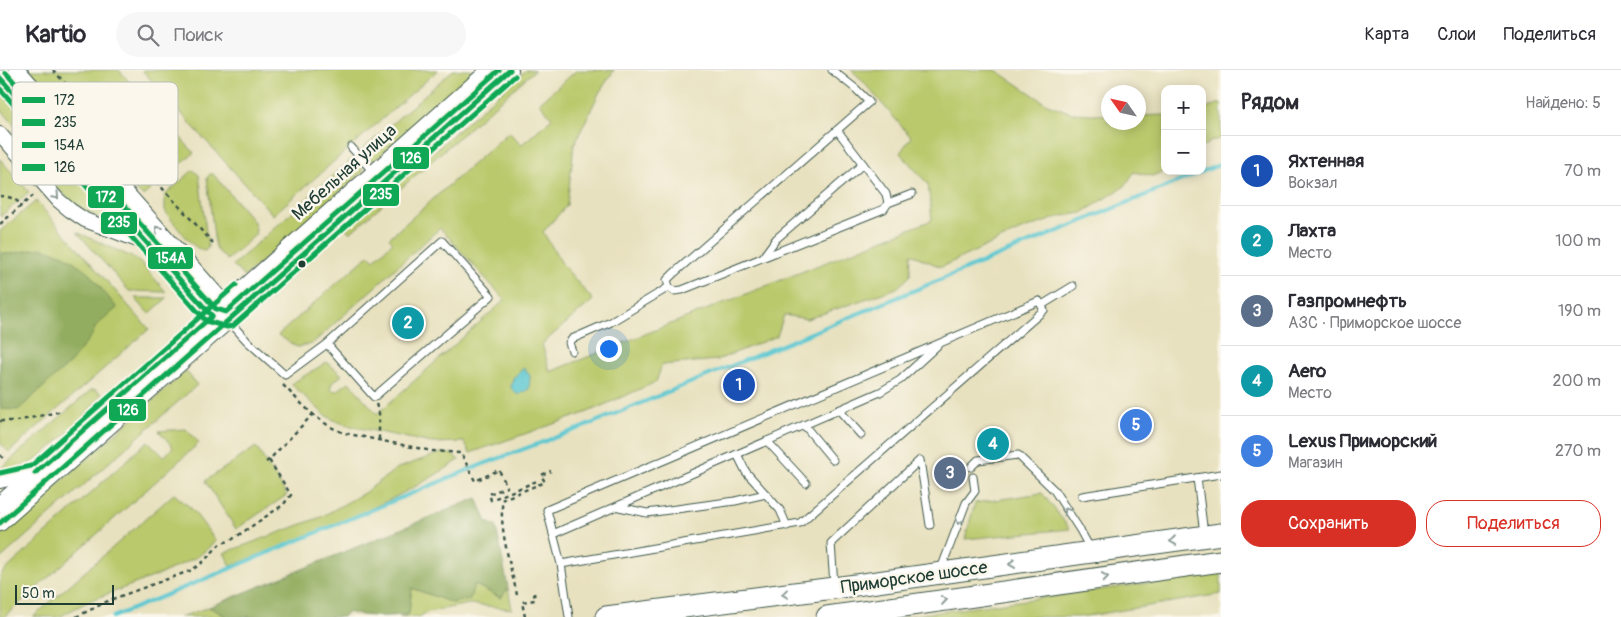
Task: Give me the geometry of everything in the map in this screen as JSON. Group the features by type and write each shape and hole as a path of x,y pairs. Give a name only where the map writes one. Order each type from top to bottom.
{"main road":[{"name":"Приморское шоссе","path":"606,617 940,574 1212,536"},
{"name":"Приморское шоссе","path":"827,617 1221,561"}],"street":[{"path":"17,70 27,82"},
{"name":"Мебельная улица","path":"0,523 374,173 490,70"},
{"name":"Мебельная улица","path":"227,312 510,70"},
{"path":"0,78 12,91"},
{"path":"0,134 12,148"},
{"path":"45,185 58,200 85,220 148,244"},
{"path":"95,185 212,316"},
{"path":"0,504 212,316 227,312 117,185"},
{"path":"0,481 35,473"}],"lane":[{"path":"668,287 668,280 673,274 869,102 832,70"},
{"path":"837,130 886,194 888,202"},
{"path":"351,146 374,173"},
{"path":"762,258 776,239 864,164"},
{"path":"668,287 674,291 682,290 884,209 888,202 912,194"},
{"path":"227,312 247,341 285,376 327,344 442,241 491,296 374,397 327,344"},
{"path":"1042,305 1073,286"},
{"path":"572,352 569,343 572,339 611,322 668,287"},
{"path":"561,564 800,523 1044,310 1042,305 1039,301 547,510 561,564 568,617"},
{"path":"553,534 880,392 915,368 939,344"},
{"path":"838,410 861,435"},
{"path":"804,425 833,460"},
{"path":"767,441 806,483"},
{"path":"737,454 746,472 780,510 787,526"},
{"path":"971,468 978,460 1018,455 1054,490 1092,552"},
{"path":"834,588 831,543 920,460 930,525"},
{"path":"1082,496 1221,474"},
{"path":"940,574 966,503 975,491 973,477"},
{"path":"1197,478 1212,536"},
{"path":"619,507 646,513 735,501 766,494"}],"path":[{"path":"54,70 65,82"},
{"path":"160,185 213,243"},
{"path":"0,224 36,193"},
{"path":"0,196 7,196 22,205"},
{"path":"278,380 313,414 334,429 344,433 432,451 461,453 475,481 499,470 506,487 488,494 491,500 537,481 538,485"},
{"path":"374,397 379,413 379,440"},
{"path":"0,421 17,421 62,411"},
{"path":"266,462 313,414"},
{"path":"0,455 5,460"},
{"path":"76,617 110,600 192,570 203,562 220,543 230,541 283,505 291,495 269,460"},
{"path":"503,499 545,482 542,475 550,471"},
{"path":"501,495 503,499 501,509 503,527 517,595"},
{"path":"525,617 522,602 535,600 534,593"}],"green space":[{"path":"23,70 119,70 129,82 34,82"},
{"path":"142,70 438,70 273,215 178,110 178,82 153,82"},
{"path":"453,70 478,70 374,161 369,160 361,151"},
{"path":"526,70 535,70 350,233 346,229"},
{"path":"577,70 614,70 599,93 574,145 567,205 543,232 563,265 593,300 542,344 550,372 932,220 928,184 900,153 911,137 851,70 996,70 1047,104 1072,113 1101,115 1101,130 1146,130 1146,116 1161,115 1161,173 1152,176 1134,172 1125,186 1082,213 1062,216 1021,230 941,267 911,254 910,276 897,288 807,319 784,315 777,336 717,360 662,365 656,382 588,412 470,453 464,442 432,443 350,426 325,415 291,384 327,362 342,375 331,384 331,390 337,391 349,382 377,414 505,300 440,228 312,344 297,347 278,335 369,255 374,260 393,242 389,238 509,132 521,145 552,118 539,103"},
{"path":"0,91 12,105 12,122 0,108"},
{"path":"1221,103 1221,138 1206,145 1206,130 1206,108"},
{"path":"178,135 194,153 178,166"},
{"path":"353,158 363,172 244,277 233,265"},
{"path":"0,159 12,173 12,185 23,185 29,192 0,217"},
{"path":"193,170 199,175 208,248 205,251 200,250 190,241 165,210 165,195"},
{"path":"210,174 213,174 254,222 256,229 255,235 227,260 217,250 215,245 207,178"},
{"path":"55,185 83,185 109,215 109,219 106,221 79,207"},
{"path":"129,185 153,185 143,196"},
{"path":"36,201 149,329 9,452 0,443 0,231"},
{"path":"77,232 134,258 143,265 166,292 129,291"},
{"path":"41,248 64,255 87,271 117,308 96,326 92,335 70,363 18,410 2,409 0,406 0,253 10,254"},
{"path":"135,298 167,298 149,314"},
{"path":"186,371 197,385 0,559 0,536"},
{"path":"91,390 96,390 102,394 79,423 36,460 0,474 0,469"},
{"path":"186,429 199,443 4,617 0,617 0,575 148,441 164,457 173,447 159,431"},
{"path":"256,447 287,495 236,529 205,481"},
{"path":"440,453 452,454 459,460 432,477 377,506 231,566 224,553 321,517 364,493 396,469"},
{"path":"1042,493 1070,529 965,539 975,503"},
{"path":"174,494 192,509 216,541 199,556 161,574 89,601 59,617 33,617"},
{"path":"477,498 487,522 496,526 508,588 501,598 474,584 470,599 453,603 412,588 409,614 402,615 370,616 347,612 343,617 228,617 209,607"},
{"path":"1221,573 1221,594 1081,617 903,617"},
{"path":"473,584 501,598 508,588 512,609 469,604 427,612 419,617 400,617 409,614 411,588 453,603"},
{"path":"209,607 228,617 181,617"}],"water":[{"path":"524,368 530,376 529,389 518,395 511,388 513,378"}],"waterway":[{"path":"113,617 473,468 583,427 1221,164"}],"transit line":[{"name":"154А","path":"106,185 216,309 226,312 499,70"},
{"name":"126","path":"0,523 510,70"},
{"name":"154А","path":"6,73 14,82"},
{"name":"235","path":"85,185 206,321 227,327 233,326 515,76"},
{"name":"172","path":"0,78 12,91"},
{"name":"235","path":"0,89 12,103"},
{"name":"172","path":"95,185 212,316"},
{"name":"154А","path":"0,473 31,466 236,285"},
{"name":"172","path":"35,473 212,316"}],"place":[{"name":"Лахта","path":"408,323"},
{"name":"Яхтенная","path":"739,385"},
{"name":"Lexus Приморский","path":"1136,425"},
{"name":"Aero","path":"993,444"},
{"name":"Газпромнефть","path":"950,473"}]}
